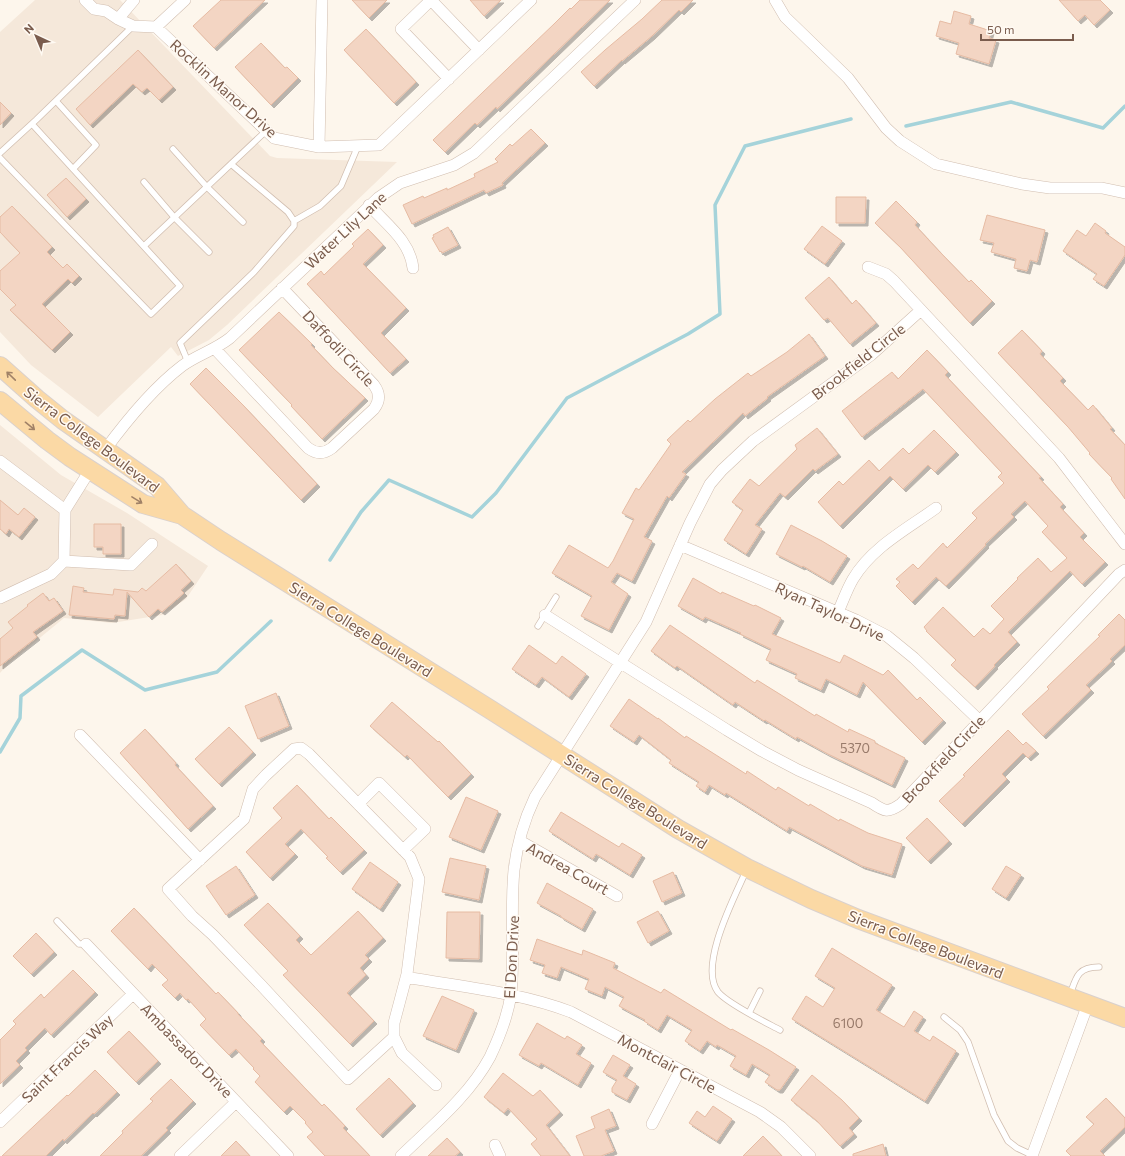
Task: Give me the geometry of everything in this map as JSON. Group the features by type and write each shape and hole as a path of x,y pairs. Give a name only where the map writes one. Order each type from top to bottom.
{"main road":[{"name":"Sierra College Boulevard","path":"0,366 37,399 105,450 157,486 182,515 678,829 747,868 811,899 858,919 1125,1018"},
{"name":"Sierra College Boulevard","path":"0,401 47,440 143,504 182,515"}],"street":[{"name":"Rocklin Manor Drive","path":"85,0 94,9 104,5 118,19 134,26 156,27 274,138 319,147 379,145 531,0"},
{"path":"118,19 134,0"},
{"path":"156,27 185,0"},
{"path":"319,147 322,0"},
{"path":"449,79 401,29 431,0 479,50"},
{"name":"Water Lily Lane","path":"105,450 143,403 170,377 188,362 215,349 230,338 369,205 400,183 454,165 474,153 635,0"},
{"path":"775,0 784,17 848,78 886,128 900,141 936,164 1022,184 1050,188 1102,188 1125,193"},
{"path":"369,205 406,245 411,256 413,268"},
{"path":"868,267 886,274 1063,462 1125,544"},
{"name":"Daffodil Circle","path":"215,349 308,448 320,453 329,451 374,409 378,401 379,392 282,288"},
{"name":"Brookfield Circle","path":"562,755 646,622 680,545 710,484 734,458 753,441 871,355 921,310"},
{"path":"0,461 64,510"},
{"path":"0,598 51,574 64,561 64,510 90,470"},
{"path":"838,612 853,579 868,559 885,544 936,508"},
{"path":"64,561 131,565 152,544"},
{"name":"Ryan Taylor Drive","path":"680,545 871,627 901,647 979,720"},
{"name":"Brookfield Circle","path":"621,663 762,751 798,770 872,803 881,809 892,810 901,804 979,720 1119,574 1125,570"},
{"path":"545,614 621,663"},
{"path":"80,735 200,860"},
{"path":"394,1037 348,1079 256,979 192,916 168,889 244,819 253,789 294,749 301,748 309,754 410,857 419,879 406,977 394,1022 394,1037 402,1053 436,1085"},
{"name":"El Don Drive","path":"401,1156 450,1109 472,1084 490,1057 502,1027 511,995 513,886 516,856 528,811 535,797 562,755"},
{"path":"358,804 379,783 425,829 403,850"},
{"name":"Andrea Court","path":"520,841 617,896"},
{"name":"Ambassador Drive","path":"86,944 288,1156"},
{"name":"Montclair Circle","path":"406,977 511,995 541,1002 571,1012 760,1112 781,1128 810,1156"},
{"name":"Saint Francis Way","path":"0,1122 133,994"},
{"path":"1033,1156 1088,1004"},
{"path":"652,1124 680,1070"},
{"path":"180,1156 236,1102"},
{"path":"495,1145 500,1156"}],"lane":[{"path":"0,153 134,26"},
{"path":"56,101 96,145 72,169"},
{"path":"0,158 151,314 180,286 32,124"},
{"path":"144,246 266,131"},
{"path":"294,222 320,206 341,186 358,146"},
{"path":"173,149 243,222"},
{"path":"188,362 180,343 254,272 294,226 294,222 288,212 231,164"},
{"path":"144,182 174,217 209,252"},
{"path":"538,626 556,597"},
{"path":"747,868 722,924 715,950 712,975 717,990 721,995 748,1013 780,1030"},
{"path":"57,921 79,944 86,944"},
{"path":"1069,997 1078,974 1086,968 1099,967"},
{"path":"748,1013 760,991"},
{"path":"944,1017 960,1030 968,1042 994,1114 1004,1134 1017,1148 1033,1156"}],"shaded area":[{"path":"35,0 120,0 270,156 277,158 397,162 227,325 209,340 178,356 171,347 98,417 31,365 0,332 0,32"},
{"path":"0,425 61,475 127,513 208,566 186,599 162,615 112,623 64,618 8,664 0,673"}],"building":[{"path":"221,0 265,0 214,48 193,26"},
{"path":"352,0 387,0 369,18"},
{"path":"470,0 501,0 484,16"},
{"path":"580,0 610,0 497,109 496,107 477,125 475,123 445,152 433,140"},
{"path":"662,0 693,0 681,12 679,10 652,36 622,60 594,86 581,72"},
{"path":"1059,0 1100,0 1110,10 1094,25 1085,15 1078,21"},
{"path":"954,11 971,16 969,24 991,31 989,38 996,40 989,64 956,54 959,43 936,36 940,21 951,24"},
{"path":"366,29 416,82 394,103 344,50"},
{"path":"261,43 285,68 287,67 298,78 271,105 235,67"},
{"path":"138,50 173,87 159,100 147,88 142,92 133,84 90,125 76,109"},
{"path":"0,102 11,113 0,125"},
{"path":"531,129 545,143 502,183 503,185 486,193 484,190 412,224 403,205 423,196 424,198 447,188 447,190 475,177 474,174 498,162 495,159 510,144 512,146"},
{"path":"66,178 86,199 67,217 47,195"},
{"path":"836,197 866,197 865,223 836,223"},
{"path":"896,201 917,222 915,225 939,251 969,282 971,280 992,301 970,323 900,247 875,223"},
{"path":"12,206 52,247 47,252 63,268 67,264 79,276 72,283 68,279 42,304 70,332 52,350 10,310 16,305 0,289 0,271 20,253 0,232 0,217"},
{"path":"987,215 1045,230 1037,262 1030,260 1027,271 1014,268 1016,259 991,252 994,243 980,240"},
{"path":"1095,223 1106,231 1105,233 1125,247 1125,255 1104,286 1093,279 1097,274 1063,251 1077,230 1086,236"},
{"path":"822,226 842,241 825,264 804,249"},
{"path":"448,227 458,245 442,253 432,238 434,237 433,235"},
{"path":"368,229 383,245 363,264 406,308 381,333 406,359 390,373 307,284 321,271 324,275 354,246 352,244"},
{"path":"829,277 852,304 856,300 876,323 850,344 828,318 824,320 805,298"},
{"path":"279,312 312,344 311,345 332,367 365,398 322,439 291,406 292,405 239,350"},
{"path":"1022,330 1042,351 1040,354 1063,378 1060,381 1088,410 1093,405 1112,428 1110,429 1125,445 1125,499 1111,479 1112,478 1089,454 1090,453 1068,427 998,353"},
{"path":"809,334 825,356 767,397 768,398 745,416 743,413 682,472 686,474 669,498 667,496 644,537 652,541 632,581 617,573 611,582 628,594 609,630 581,616 592,596 552,573 569,545 608,568 634,519 622,513 636,488 639,490 671,444 667,440 688,420 690,422 715,399 748,373 751,376 787,352"},
{"path":"927,350 948,372 945,375 1041,477 1039,478 1063,504 1060,507 1084,533 1080,537 1105,562 1082,584 1070,571 1008,632 1017,642 975,687 951,665 956,660 926,631 924,627 943,607 974,637 983,628 990,634 1004,619 991,606 1018,579 1017,578 1038,558 1051,572 1067,558 1042,532 1048,526 1025,501 1011,514 1014,517 985,544 986,545 946,586 936,577 912,602 896,586 900,582 896,579 913,564 918,569 943,543 947,548 977,518 972,513 1004,483 998,477 1002,473 923,389 862,437 842,411 892,372 898,379"},
{"path":"206,368 317,484 301,500 190,384"},
{"path":"817,428 838,454 815,471 813,469 785,497 780,493 755,525 762,529 746,554 724,540 743,510 732,502 750,479 759,486 797,449 795,445"},
{"path":"934,430 956,452 935,472 928,465 903,489 890,476 840,526 818,502 839,481 843,485 869,460 879,471 903,448 909,454"},
{"path":"0,500 18,515 24,508 35,517 19,537 9,529 6,534 0,529"},
{"path":"94,524 121,524 121,554 103,554 103,547 94,547"},
{"path":"791,525 847,556 830,582 803,566 802,567 776,554"},
{"path":"176,564 191,581 181,590 184,593 162,612 158,609 149,617 127,592 125,616 115,615 114,619 69,615 73,586 84,588 83,592 113,595 114,589 138,592 142,588 146,591"},
{"path":"693,578 721,594 722,592 754,606 755,605 781,618 772,634 840,663 844,655 883,675 888,670 917,700 920,697 943,720 922,742 863,682 857,695 826,679 821,690 795,678 797,674 766,660 771,649 740,634 741,633 705,617 703,620 678,606"},
{"path":"43,593 49,601 54,598 63,611 33,632 37,637 0,666 0,639 13,628 8,622"},
{"path":"1119,614 1125,620 1125,645 1110,659 1112,661 1086,685 1091,690 1043,736 1022,714 1049,689 1047,687 1100,636 1098,635"},
{"path":"670,625 755,683 757,680 815,716 816,714 848,732 849,729 875,741 875,743 905,758 892,785 797,737 796,739 765,720 764,721 735,702 733,705 677,666 675,668 651,651"},
{"path":"529,645 556,664 562,656 586,674 569,697 542,677 536,685 512,669"},
{"path":"276,693 289,726 258,739 245,706"},
{"path":"629,699 685,738 686,736 746,774 747,771 776,790 778,787 809,806 810,804 839,821 840,819 868,833 902,844 892,875 862,866 789,827 787,831 726,793 725,795 709,785 705,792 696,786 699,782 669,763 671,760 639,735 634,742 610,726"},
{"path":"392,702 438,742 439,741 471,774 448,797 407,755 405,757 370,726"},
{"path":"229,727 253,752 219,784 195,759"},
{"path":"145,729 176,763 175,765 213,806 188,829 120,753"},
{"path":"1008,730 1023,745 1026,742 1036,751 1028,758 1023,753 1002,774 1007,779 962,824 939,801 965,776 963,775"},
{"path":"297,785 329,819 331,817 364,850 340,872 301,829 285,844 295,854 270,878 246,852 282,818 273,808"},
{"path":"466,797 498,811 481,850 449,837"},
{"path":"561,812 619,847 622,843 642,855 630,875 596,854 593,859 549,831"},
{"path":"927,818 949,841 928,861 906,838"},
{"path":"450,858 486,866 479,900 442,892"},
{"path":"370,862 398,882 380,909 352,889"},
{"path":"236,866 255,895 226,915 206,886"},
{"path":"1006,866 1021,875 1006,898 992,889"},
{"path":"673,872 682,893 662,902 653,881"},
{"path":"547,883 593,909 582,929 537,903"},
{"path":"268,903 300,936 296,940 311,955 358,911 383,938 365,955 369,959 360,968 366,975 347,993 374,1021 350,1044 283,975 288,971 244,925"},
{"path":"134,908 216,994 218,992 238,1013 262,1039 260,1041 322,1106 324,1104 345,1126 343,1128 370,1156 325,1156 307,1137 313,1132 305,1123 306,1122 290,1106 284,1112 255,1082 260,1076 236,1049 229,1055 200,1025 206,1019 188,999 186,1000 180,993 175,998 162,985 168,980 152,964 148,969 111,931"},
{"path":"658,911 669,931 648,943 637,922"},
{"path":"447,912 480,912 479,959 446,958"},
{"path":"36,933 54,952 31,974 13,956"},
{"path":"537,939 582,955 583,950 615,963 613,968 661,993 664,989 731,1030 732,1029 769,1050 796,1067 780,1090 777,1090 765,1082 770,1075 752,1064 746,1075 730,1066 736,1056 717,1045 716,1047 707,1041 700,1051 685,1041 692,1030 667,1015 658,1030 644,1021 645,1020 619,1006 624,997 605,987 602,996 585,989 589,979 561,967 557,978 542,973 545,965 530,960"},
{"path":"832,948 892,985 876,1010 904,1027 914,1011 923,1017 914,1031 930,1041 933,1036 956,1051 925,1101 792,1019 806,996 823,1007 835,988 815,976"},
{"path":"73,970 95,992 51,1035 45,1028 25,1048 27,1050 16,1061 20,1065 0,1084 0,1040 16,1024 13,1021 41,994 44,998"},
{"path":"442,996 474,1010 456,1050 423,1036"},
{"path":"537,1023 565,1039 567,1036 582,1045 576,1054 591,1063 578,1085 541,1063 539,1066 519,1055"},
{"path":"129,1031 158,1061 136,1082 107,1052"},
{"path":"613,1055 630,1065 623,1076 636,1084 627,1100 612,1092 612,1088 617,1080 603,1072"},
{"path":"95,1070 117,1092 94,1114 93,1113 64,1141 63,1139 46,1156 2,1156 67,1095 68,1096"},
{"path":"503,1073 533,1096 540,1090 560,1112 546,1125 570,1156 541,1156 531,1144 537,1139 508,1108 504,1113 484,1097"},
{"path":"812,1075 842,1100 859,1118 849,1128 854,1134 840,1146 817,1121 791,1100"},
{"path":"389,1078 413,1103 380,1135 356,1109"},
{"path":"171,1079 193,1101 166,1128 168,1130 141,1156 100,1156 123,1133 122,1131 153,1101 150,1099"},
{"path":"1106,1098 1125,1118 1125,1127 1100,1151 1105,1156 1071,1156 1066,1151 1094,1124 1086,1117"},
{"path":"713,1106 732,1119 717,1141 689,1123 697,1111 705,1117"},
{"path":"609,1109 616,1126 605,1130 614,1151 601,1156 584,1156 576,1136 595,1128 591,1117"},
{"path":"763,1136 782,1156 743,1156"},
{"path":"447,1138 460,1152 455,1156 428,1156"},
{"path":"236,1141 250,1156 221,1156"},
{"path":"883,1144 886,1156 853,1156 853,1154"}],"waterway":[{"path":"906,126 1011,102 1103,128 1125,106"},
{"path":"330,560 361,512 389,480 472,517 496,493 567,398 688,334 720,314 715,205 745,146 851,119"},
{"path":"0,752 20,718 21,696 82,650 145,690 217,672 271,621"}]}
